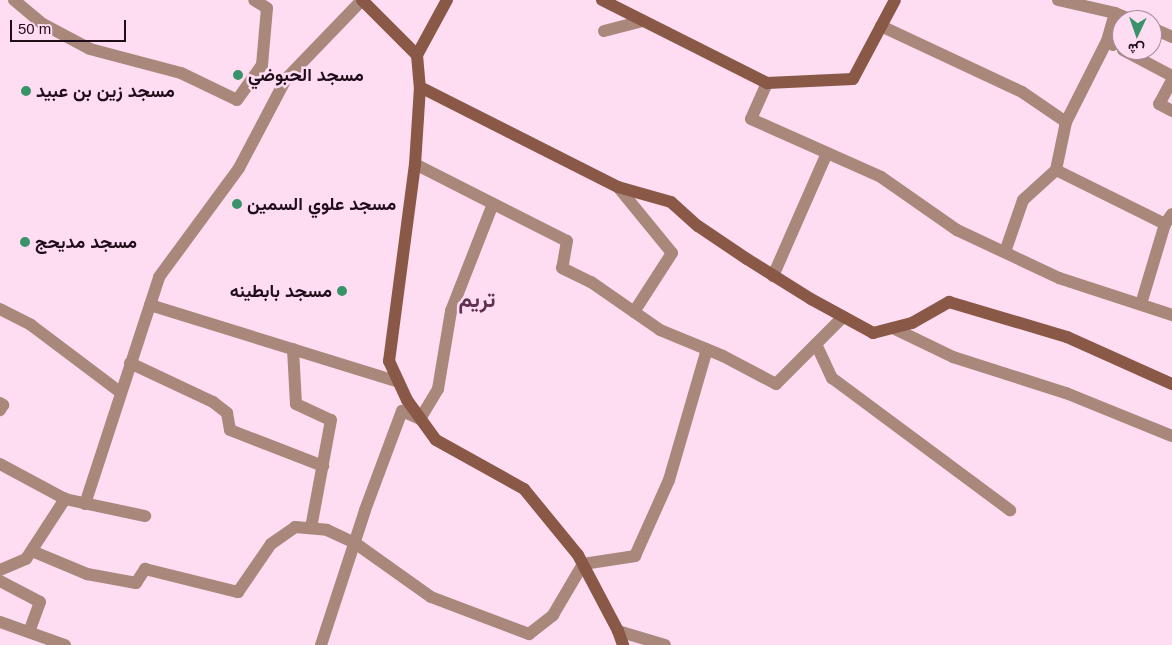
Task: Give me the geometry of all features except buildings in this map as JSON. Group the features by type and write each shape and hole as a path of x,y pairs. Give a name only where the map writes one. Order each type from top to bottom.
{"street":[{"path":"14,0 43,24 90,49 181,73 237,100 262,65 267,8 254,0"},
{"path":"85,504 159,277 239,168 286,79 362,0 417,55"},
{"path":"447,0 417,55 420,87 415,164 389,361 407,400 436,440 524,489 583,564 618,631 623,645"},
{"path":"602,0 767,83 853,78 895,0"},
{"path":"1058,0 1101,5 1112,11"},
{"path":"604,31 642,21"},
{"path":"1005,252 1023,200 1056,170 1066,122 1106,41 1112,22"},
{"path":"882,26 1022,92 1066,122"},
{"path":"1106,41 1112,44"},
{"path":"1141,60 1172,76"},
{"path":"1172,80 1159,104 1172,111"},
{"path":"767,83 751,119 881,177 958,230 1059,278 1172,314"},
{"path":"420,87 618,187 671,202 698,226 773,276 873,333 912,323 949,302 1067,337 1172,384"},
{"path":"773,276 827,153"},
{"path":"415,164 567,242 562,268 591,282 660,330 707,349 776,384 843,316"},
{"path":"1056,170 1169,219 1141,304"},
{"path":"618,187 672,254 634,312"},
{"path":"420,419 438,389 451,311 493,204"},
{"path":"150,305 398,382"},
{"path":"0,309 31,325 120,392"},
{"path":"893,328 953,357 1066,393 1172,436"},
{"path":"816,344 832,378 1010,510"},
{"path":"292,349 296,404 331,420 311,528"},
{"path":"583,564 635,556 669,480 707,349"},
{"path":"130,363 213,402 227,413 230,430 322,466"},
{"path":"0,403 3,405 0,410"},
{"path":"321,645 402,411 420,419"},
{"path":"0,464 65,499 145,516"},
{"path":"0,570 26,559 65,499"},
{"path":"32,551 87,574 136,583 145,569 238,592 270,544 295,527 327,530 355,543 431,597 529,639 553,615 583,564"},
{"path":"0,581 40,602 29,632"},
{"path":"0,622 65,645"},
{"path":"618,631 665,645"}],"place":[{"name":"مسجد الحبوضي","path":"238,75"},
{"name":"مسجد زين بن عبيد","path":"26,91"},
{"name":"مسجد علوي السمين","path":"237,204"},
{"name":"مسجد مديحج","path":"25,242"},
{"name":"مسجد بابطينه","path":"342,291"}],"district":[{"name":"تريم","path":"477,300"}]}
